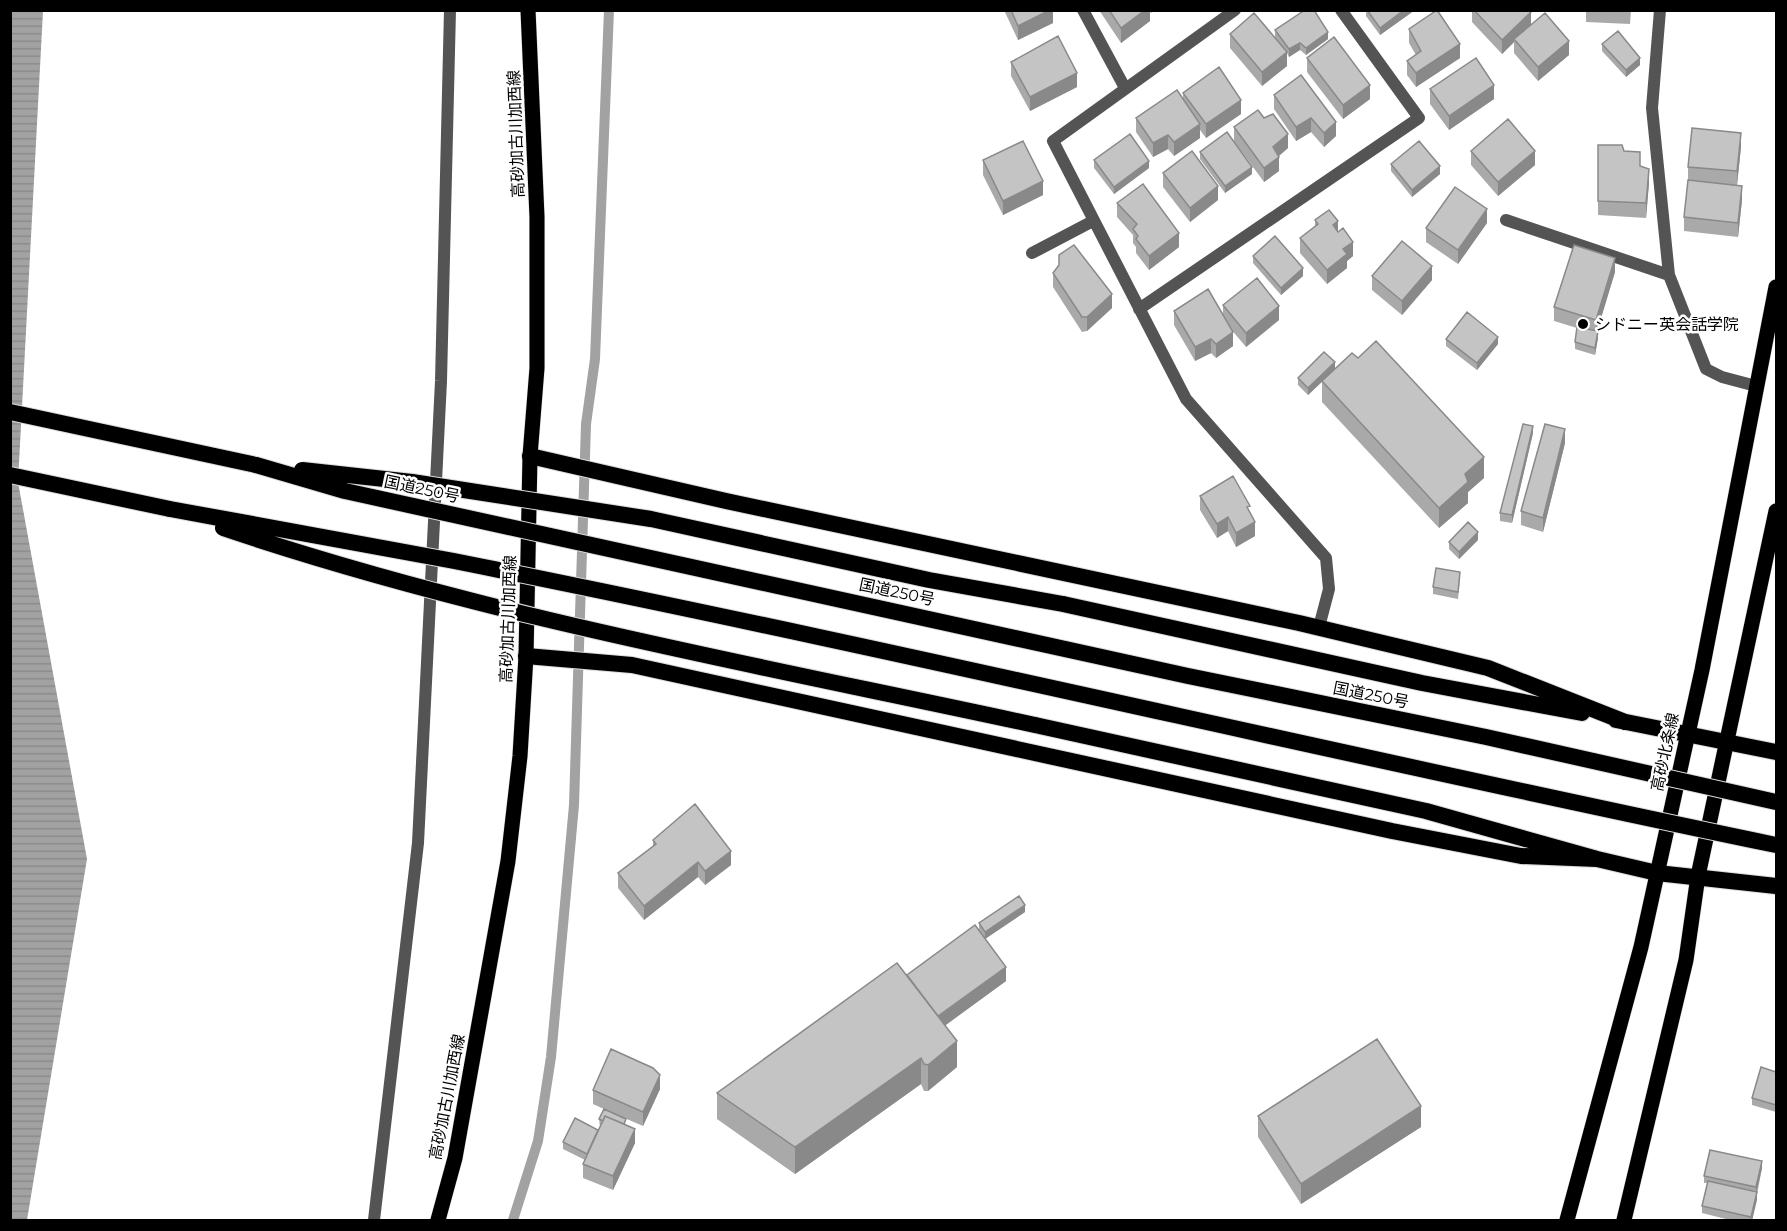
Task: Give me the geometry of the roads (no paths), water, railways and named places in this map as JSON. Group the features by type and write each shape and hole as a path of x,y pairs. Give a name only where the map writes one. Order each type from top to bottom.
{"highway":[{"name":"国道250号","path":"10,412 256,465 345,490 1188,676 1486,737 1776,802"},
{"path":"530,456 726,501 1319,627 1488,668 1625,722"},
{"path":"256,465 412,482 651,519 928,580 1063,604 1422,683 1776,752"},
{"path":"10,475 170,509 465,564 1776,845"},
{"path":"170,509 306,556 532,617 1426,811 1597,859 1658,873 1776,886"},
{"path":"526,656 632,665 1392,831 1521,856 1597,859"}],"main road":[{"name":"高砂加古川加西線","path":"438,1221 455,1158 508,861 520,756 526,656 530,456 537,368 537,217 528,10"},
{"name":"高砂北条線","path":"1567,1221 1641,947 1658,873 1776,287"},
{"path":"1624,1221 1686,960 1707,831 1776,511"}],"street":[{"path":"374,1221 418,843 441,381 450,10"},
{"path":"1083,10 1125,88"},
{"path":"1235,10 1053,141 1186,399 1326,558 1329,589 1319,627"},
{"path":"1139,309 1419,118 1341,10"},
{"path":"1660,10 1652,108 1669,275 1706,369 1722,377 1756,386"},
{"path":"1506,220 1669,275"},
{"path":"1032,253 1093,221"}],"waterway":[{"path":"513,1220 538,1141 551,1057 574,805 586,424 595,359 609,10"}],"place":[{"name":"シドニー英会話学院","path":"1583,324"}]}
